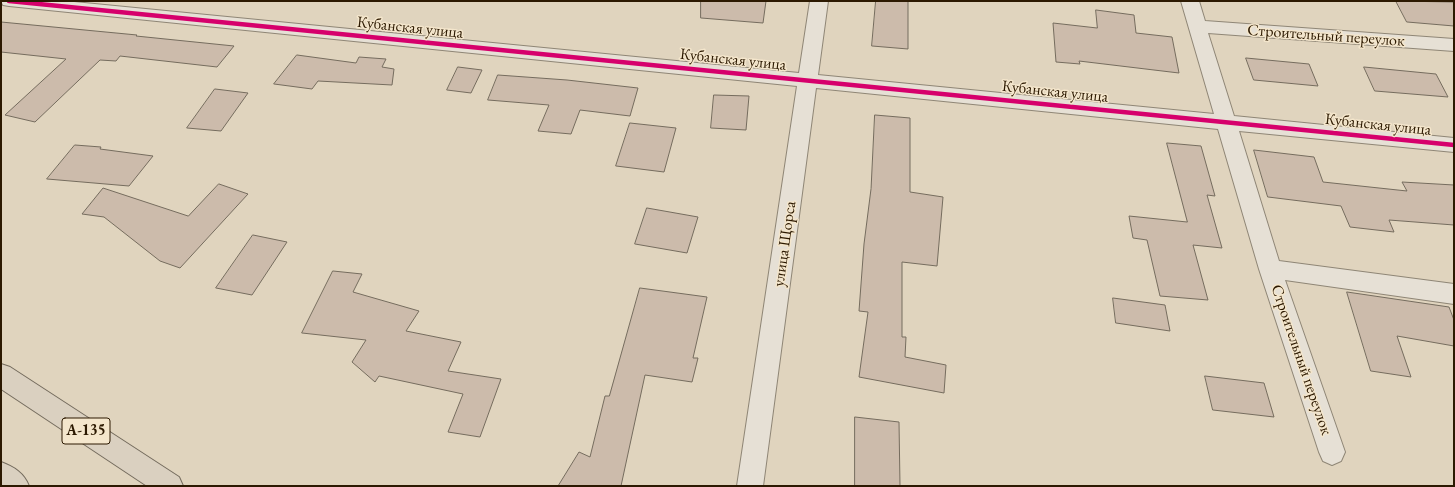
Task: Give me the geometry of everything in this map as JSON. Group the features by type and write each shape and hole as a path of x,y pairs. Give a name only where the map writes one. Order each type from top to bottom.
{"highway":[{"name":"А-135","path":"1,375 170,486"},
{"path":"1,475 16,486"}],"street":[{"name":"Кубанская улица","path":"9,1 1454,145"},
{"name":"улица Щорса","path":"750,486 809,80 819,1"},
{"name":"Строительный переулок","path":"1190,1 1270,269 1332,452"},
{"name":"Строительный переулок","path":"1198,26 1454,45"},
{"name":"Строительный переулок","path":"1270,269 1454,294"}],"building":[{"path":"701,1 766,1 763,23 701,18"},
{"path":"876,1 908,1 908,49 872,46"},
{"path":"1396,1 1454,2 1454,26 1407,22"},
{"path":"1096,10 1134,15 1136,33 1172,37 1179,73 1079,61 1080,64 1056,62 1053,23 1097,28"},
{"path":"1,22 234,46 217,67 120,56 116,61 100,60 35,122 5,115 66,59 1,52"},
{"path":"297,55 356,63 359,57 386,59 382,67 394,69 392,85 318,81 312,89 274,84"},
{"path":"1246,58 1309,64 1318,86 1254,80"},
{"path":"458,67 482,70 471,93 447,90"},
{"path":"1364,67 1436,74 1448,97 1375,91"},
{"path":"498,75 567,80 638,88 630,116 580,110 571,134 538,131 549,105 488,100"},
{"path":"215,89 248,93 221,131 187,128"},
{"path":"714,95 749,96 746,130 711,128"},
{"path":"875,115 910,118 910,192 943,197 937,266 902,262 902,337 906,337 905,357 946,365 944,393 859,377 868,312 859,311 864,244 871,189"},
{"path":"630,123 676,128 664,172 616,166"},
{"path":"1167,143 1201,146 1215,196 1207,195 1222,248 1193,245 1208,300 1160,296 1147,240 1133,238 1129,216 1187,222"},
{"path":"75,145 101,147 100,149 153,156 129,186 47,179"},
{"path":"1254,150 1314,157 1323,182 1407,191 1402,182 1454,185 1454,225 1389,220 1394,232 1350,227 1341,206 1268,197"},
{"path":"219,184 248,194 180,268 160,261 104,217 82,214 103,188 188,216"},
{"path":"647,208 698,217 687,253 635,244"},
{"path":"253,235 287,242 252,295 216,288"},
{"path":"333,271 362,274 353,292 419,311 406,331 461,342 448,371 501,379 480,437 448,432 463,394 379,376 375,382 352,362 366,340 302,333"},
{"path":"640,288 707,297 693,358 698,358 692,382 645,375 621,486 558,486 579,452 590,457 605,396 609,396"},
{"path":"1347,292 1449,307 1454,320 1454,346 1397,336 1411,377 1371,371"},
{"path":"1113,298 1165,305 1170,331 1116,323"},
{"path":"1205,376 1264,383 1274,417 1213,410"},
{"path":"855,417 899,422 900,486 855,486"}],"cycle path":[{"path":"9,1 1454,145"}]}
